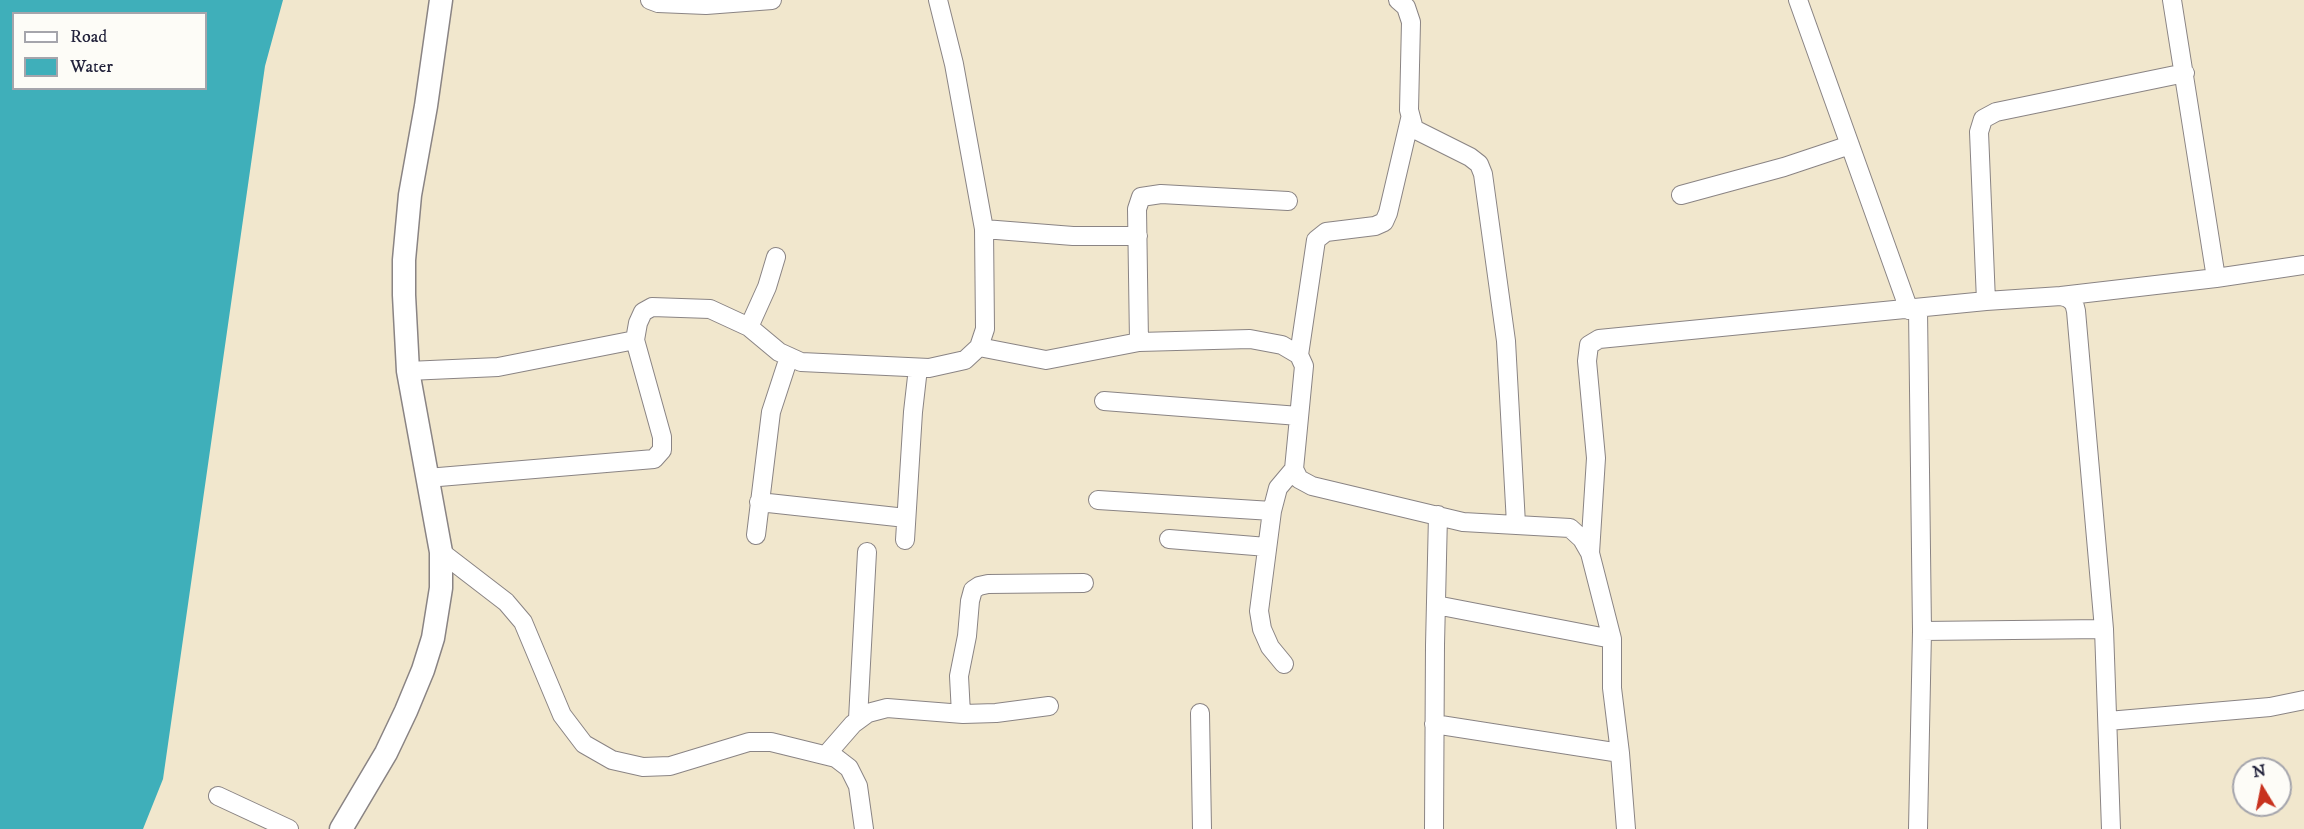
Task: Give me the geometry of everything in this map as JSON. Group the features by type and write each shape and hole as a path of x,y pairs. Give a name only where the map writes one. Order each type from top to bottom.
{"main road":[{"path":"341,829 386,753 423,670 438,614 441,552 408,371 404,295 410,195 426,106 441,0"}],"street":[{"path":"650,0 658,3 706,5 772,0"},
{"path":"427,478 654,459 662,450 662,437 635,340 643,312 652,307 710,309 749,327 779,352 801,362 929,368 965,360 979,347 985,329 984,229 954,64 938,0"},
{"path":"1398,0 1406,7 1411,22 1409,110 1414,129 1470,157 1479,164 1483,174 1506,341 1516,524"},
{"path":"1798,0 1850,145 1914,309 1922,631 1918,829"},
{"path":"2172,0 2216,278"},
{"path":"1986,301 1979,132 1983,120 1996,112 2185,73"},
{"path":"1284,664 1270,647 1262,629 1259,611 1272,511 1278,488 1293,469 1304,366 1299,355 1316,240 1326,232 1375,226 1384,222 1410,119"},
{"path":"1681,195 1784,167 1850,145"},
{"path":"1139,342 1137,209 1142,197 1161,194 1288,201"},
{"path":"984,229 1073,236 1137,236"},
{"path":"749,327 767,287 776,257"},
{"path":"1590,553 1596,458 1587,361 1589,345 1599,339 1986,301 2061,296 2304,265"},
{"path":"2061,296 2074,303 2076,311 2104,629 2111,829"},
{"path":"979,347 1046,360 1139,342 1250,339 1282,345 1299,355"},
{"path":"408,371 498,367 635,340"},
{"path":"756,535 771,412 789,357"},
{"path":"905,540 918,368"},
{"path":"1104,401 1299,416"},
{"path":"1293,469 1299,479 1312,486 1463,522 1570,528 1582,539 1590,553 1612,639 1612,688 1626,829"},
{"path":"1098,501 1272,511"},
{"path":"759,502 906,518"},
{"path":"1434,829 1438,515"},
{"path":"1169,539 1267,547"},
{"path":"441,552 506,602 523,622 562,715 584,744 612,760 643,767 670,766 749,742 771,742 836,758 849,768 858,786 864,829"},
{"path":"858,719 867,552"},
{"path":"960,714 958,676 967,636 973,590 988,584 1084,583"},
{"path":"1436,605 1612,639"},
{"path":"1922,631 2104,629"},
{"path":"2108,721 2270,707 2304,700"},
{"path":"826,755 858,719 868,713 887,708 960,714 996,713 1049,706"},
{"path":"1200,713 1202,829"},
{"path":"1434,724 1620,753"},
{"path":"218,796 289,829"}],"water":[{"path":"0,0 283,0 265,66 163,779 143,829 0,829"}]}
